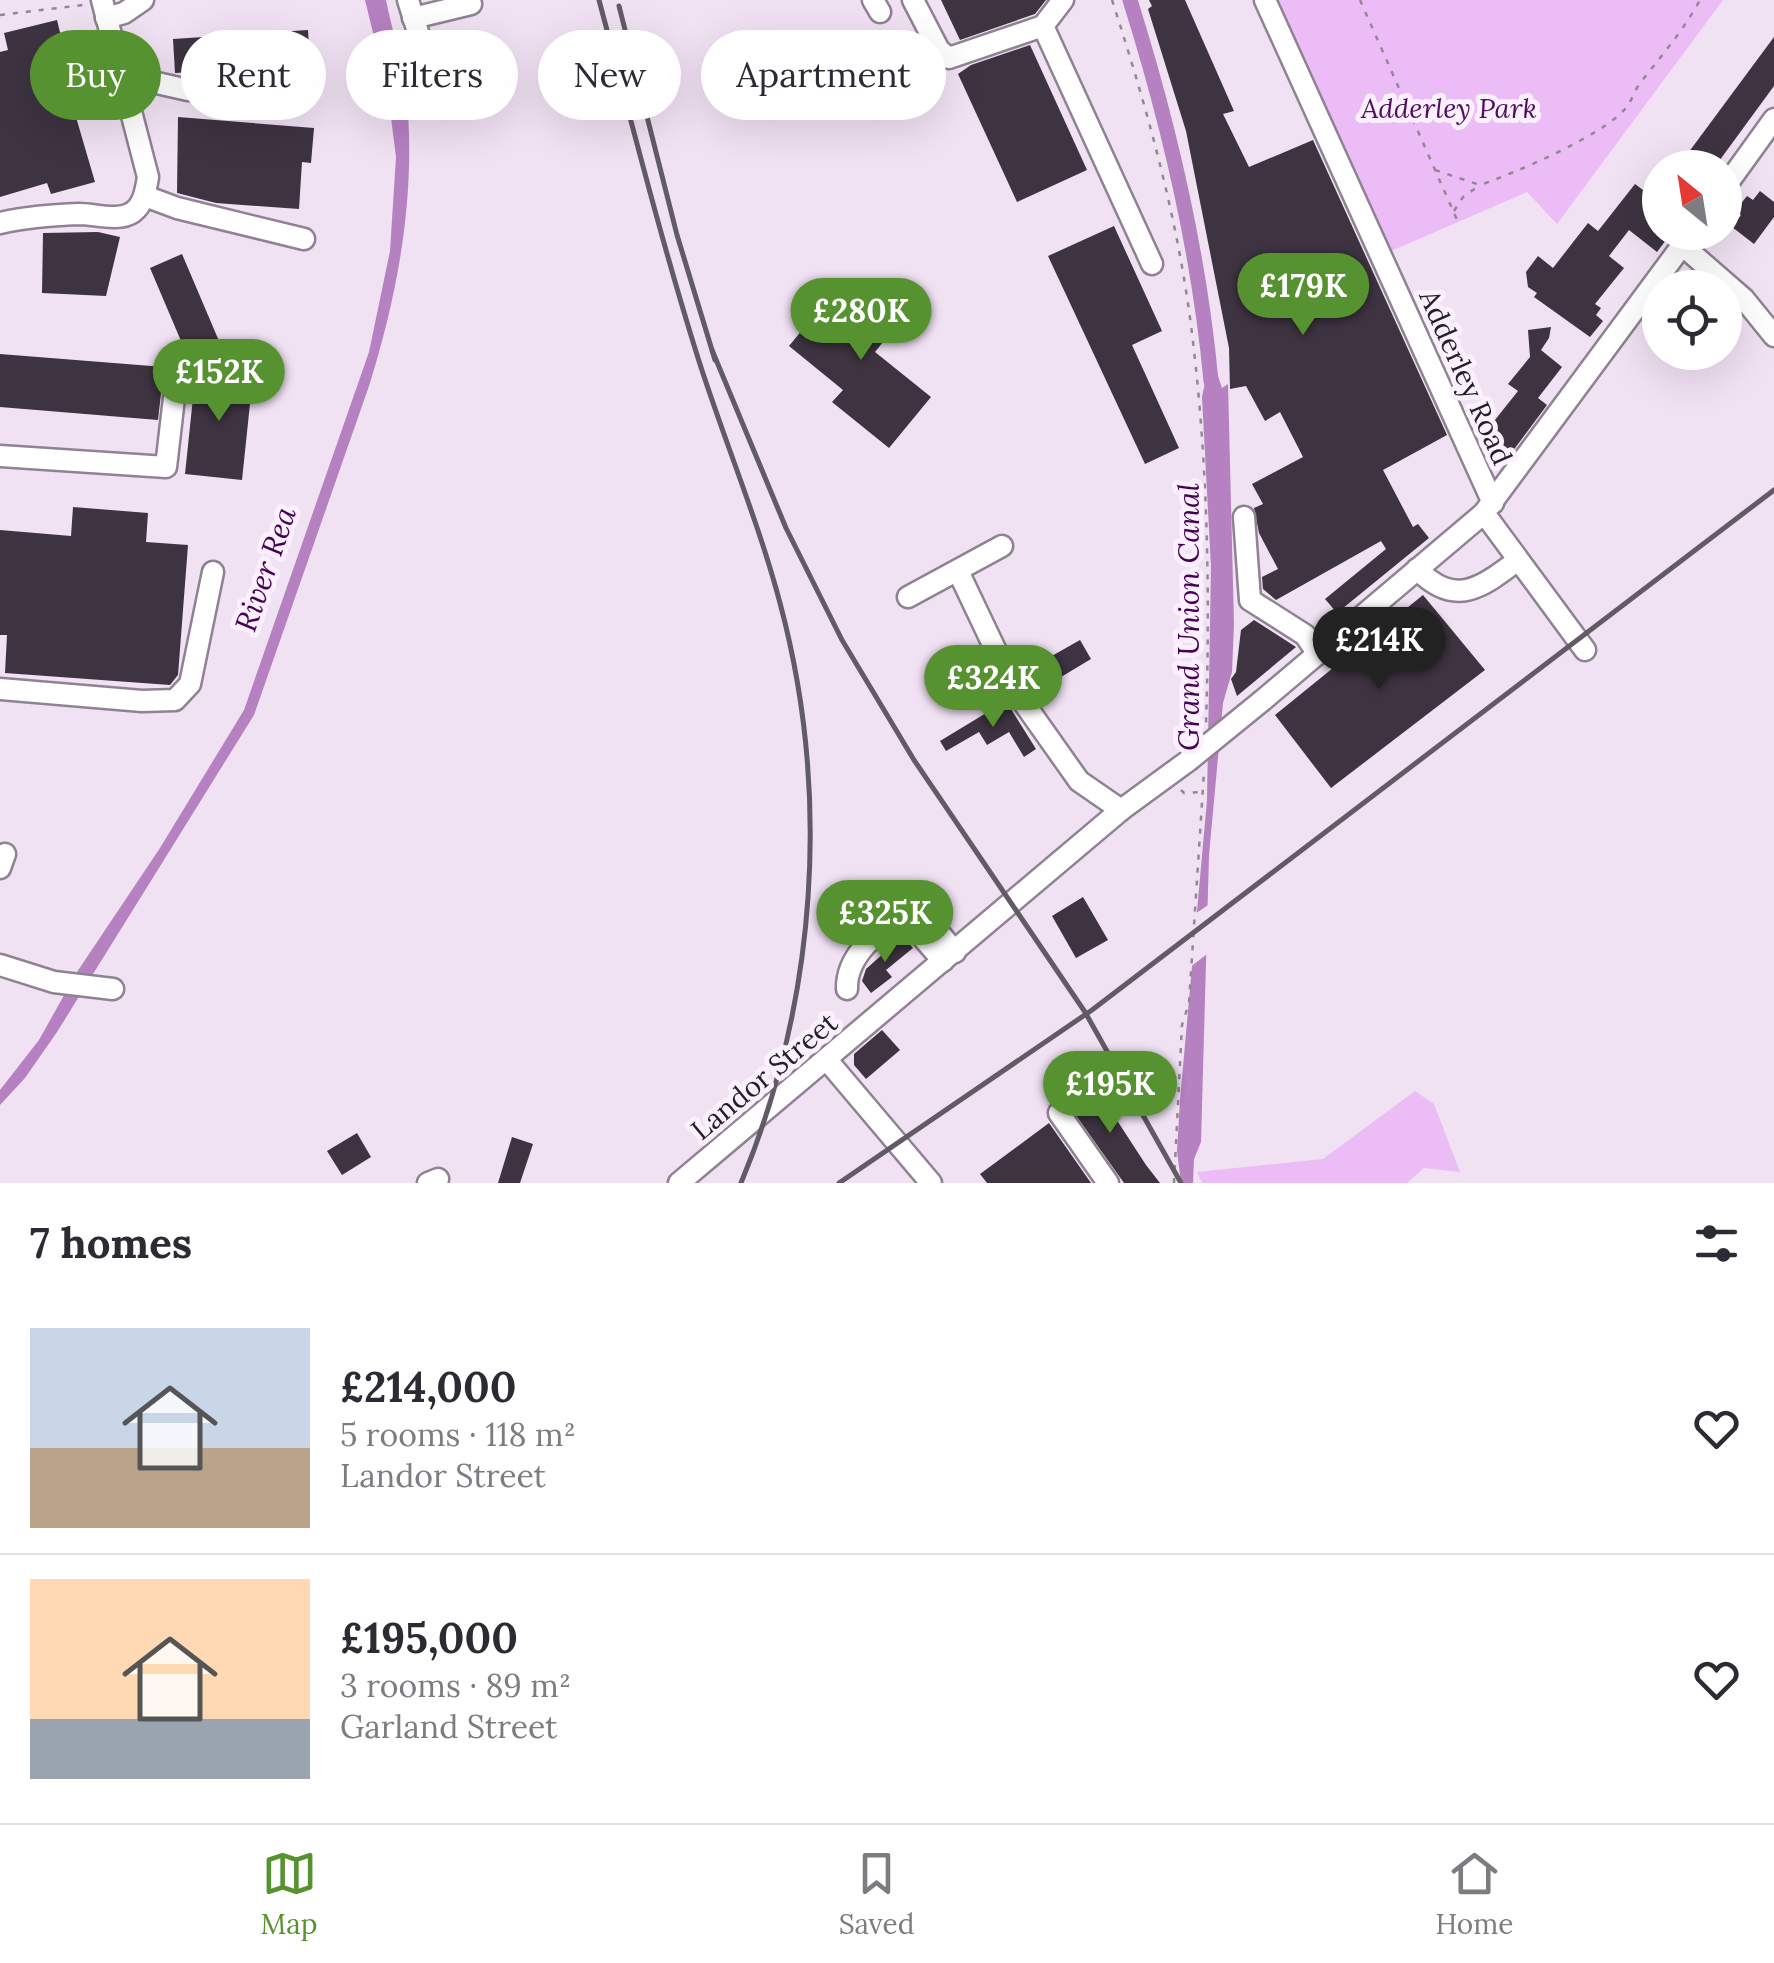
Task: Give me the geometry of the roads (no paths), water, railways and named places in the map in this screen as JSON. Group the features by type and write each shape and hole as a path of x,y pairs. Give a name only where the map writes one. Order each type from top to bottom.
{"street":[{"path":"104,7 124,13 142,0"},
{"path":"913,0 940,50 949,58 1043,26 1063,0"},
{"name":"Adderley Road","path":"1264,0 1488,508 1518,560 1585,650"},
{"path":"411,9 471,4"},
{"path":"1043,26 1152,264"},
{"path":"0,223 80,214 122,217 135,211 146,186 131,120"},
{"path":"1742,164 1773,123"},
{"path":"146,186 177,208 304,239"},
{"name":"Landor Street","path":"679,1183 1121,810 1188,764 1488,508 1679,250"},
{"path":"1697,250 1774,336"},
{"path":"0,456 166,467 177,372"},
{"path":"1244,517 1250,600 1306,636 1318,654"},
{"path":"908,597 1002,546"},
{"path":"1418,569 1446,592 1466,591 1518,560"},
{"path":"958,571 1014,689 1079,781 1121,810"},
{"path":"0,689 142,701 175,700 190,684 214,572"},
{"path":"848,988 851,962 889,924 905,918 907,909 917,906 949,956"},
{"path":"0,965 54,982 113,988"},
{"path":"827,1060 931,1183"},
{"path":"1059,1113 1108,1183"}],"waterway":[{"name":"Grand Union Canal","path":"1130,0 1181,188 1199,284 1211,381"}],"railway":[{"path":"599,0 684,314 780,603 796,675 806,748 808,896 800,969 767,1113 741,1183"},
{"path":"619,6 677,235 715,360"},
{"path":"712,350 786,528 842,640 914,760 1085,1012 1181,1183"},
{"path":"839,1183 1092,1010 1774,490"}],"park label":[{"name":"Adderley Park","path":"1449,108"}],"water label":[{"name":"River Rea","path":"265,569"}]}
